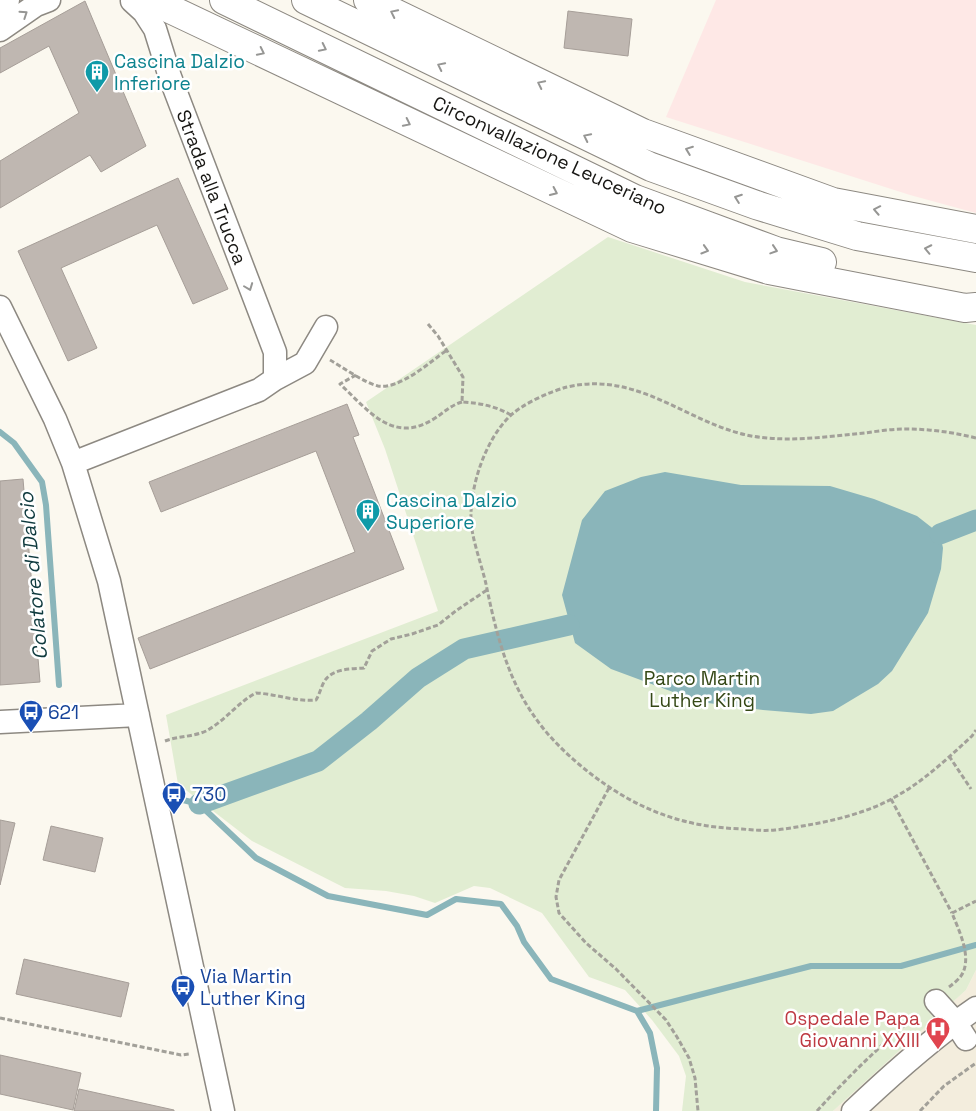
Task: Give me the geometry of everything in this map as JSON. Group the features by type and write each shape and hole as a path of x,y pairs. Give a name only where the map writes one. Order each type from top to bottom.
{"highway":[{"path":"137,0 632,228 769,270 965,308 976,307"},
{"name":"Circonvallazione Leuceriano","path":"306,0 651,167 756,205 858,236 976,258"},
{"path":"368,0 643,133 833,202 976,230"},
{"name":"Circonvallazione Leuceriano","path":"228,2 635,199 776,251 897,281 976,293"}],"street":[{"path":"0,14 8,0"},
{"path":"0,30 36,6 49,0"},
{"name":"Strada alla Trucca","path":"137,0 155,29 170,77 275,352 275,379"},
{"path":"0,307 55,419 73,463 109,581 223,1111"},
{"path":"73,463 259,390 309,357 326,327"},
{"path":"0,722 138,715"},
{"path":"936,1001 961,1030"},
{"path":"853,1111 892,1074 961,1030 976,1008"}],"path":[{"path":"428,324 464,378 462,402"},
{"path":"309,357 356,375 378,386 388,386 398,383 447,350"},
{"path":"356,375 340,384 382,423 394,427 419,426 432,420 450,406 462,402 496,407 511,415"},
{"path":"976,438 949,432 903,429 819,438 778,439 751,437 729,431 637,390 603,383 570,387 551,392 511,415 499,429 485,456 472,490 471,523 494,620 505,657 514,682 532,713 553,740 572,758 609,788 636,805 674,820 719,828 774,830 824,822 864,811 891,799 931,773 976,730"},
{"path":"146,749 174,738 193,735 207,730 256,693 280,696 302,702 316,700 326,679 337,672 364,668 372,651 391,639 438,625 487,590"},
{"path":"949,756 971,789"},
{"path":"609,788 558,880 556,897 559,913 586,943 616,969 666,1020 689,1058 695,1078 698,1111"},
{"path":"817,1111 881,1046 936,1001 962,976 967,962 952,913 891,799"},
{"path":"952,913 976,901"},
{"path":"0,1018 181,1055 196,1053"},
{"path":"920,1111 944,1086 976,1063"}],"shaded area":[{"path":"716,0 976,0 976,213 910,195 666,117"},
{"name":"Ospedale Papa Giovanni XXIII","path":"976,970 976,1111 833,1111 966,990"}],"green space":[{"name":"Parco Martin Luther King","path":"608,237 745,282 976,325 976,970 966,990 833,1111 682,1111 686,1076 679,1056 652,1020 625,990 589,977 542,913 490,888 474,886 435,903 414,896 386,891 345,888 252,841 178,784 166,715 438,611 385,449 366,402"}],"water":[{"path":"665,472 741,485 830,486 874,499 917,516 940,534 943,548 941,569 928,613 892,671 878,684 833,711 811,714 763,710 700,702 611,669 575,643 562,595 582,520 605,491 641,477"}],"building":[{"name":"Cascina Dalzio Inferiore","path":"85,1 146,146 101,172 90,155 0,208 0,161 79,113 49,46 0,73 0,48"},
{"path":"568,11 632,19 628,56 564,48"},
{"path":"178,178 228,289 193,304 157,225 61,268 97,348 68,361 18,251"},
{"name":"Cascina Dalzio Superiore","path":"347,404 359,435 353,437 404,569 150,669 138,638 355,552 316,451 161,512 149,482"},
{"path":"23,479 40,682 0,685 0,481"},
{"path":"0,820 15,823 0,885"},
{"path":"51,826 103,838 95,872 43,860"},
{"path":"24,959 129,983 121,1017 16,994"},
{"path":"0,1055 81,1073 73,1110 0,1094"},
{"path":"79,1089 174,1110 174,1111 74,1111"}],"waterway":[{"name":"Colatore di Dalcio","path":"0,432 14,443 42,482 46,505 59,685"},
{"path":"940,534 976,520"},
{"path":"199,804 318,761 369,721 418,678 464,649 569,625"},
{"name":"Colatore di Dalcio","path":"175,798 199,804 256,858 328,896 427,915 456,899 501,904 517,926 524,942 551,979 637,1011 650,1033 657,1068 656,1111"},
{"path":"637,1011 811,966 901,966 976,945"}],"place":[{"name":"Cascina Dalzio Inferiore","path":"97,93"},
{"name":"Cascina Dalzio Superiore","path":"368,532"},
{"name":"621","path":"31,733"},
{"name":"730","path":"174,815"},
{"name":"Via Martin Luther King","path":"183,1008"},
{"name":"Ospedale Papa Giovanni XXIII","path":"938,1050"}]}
